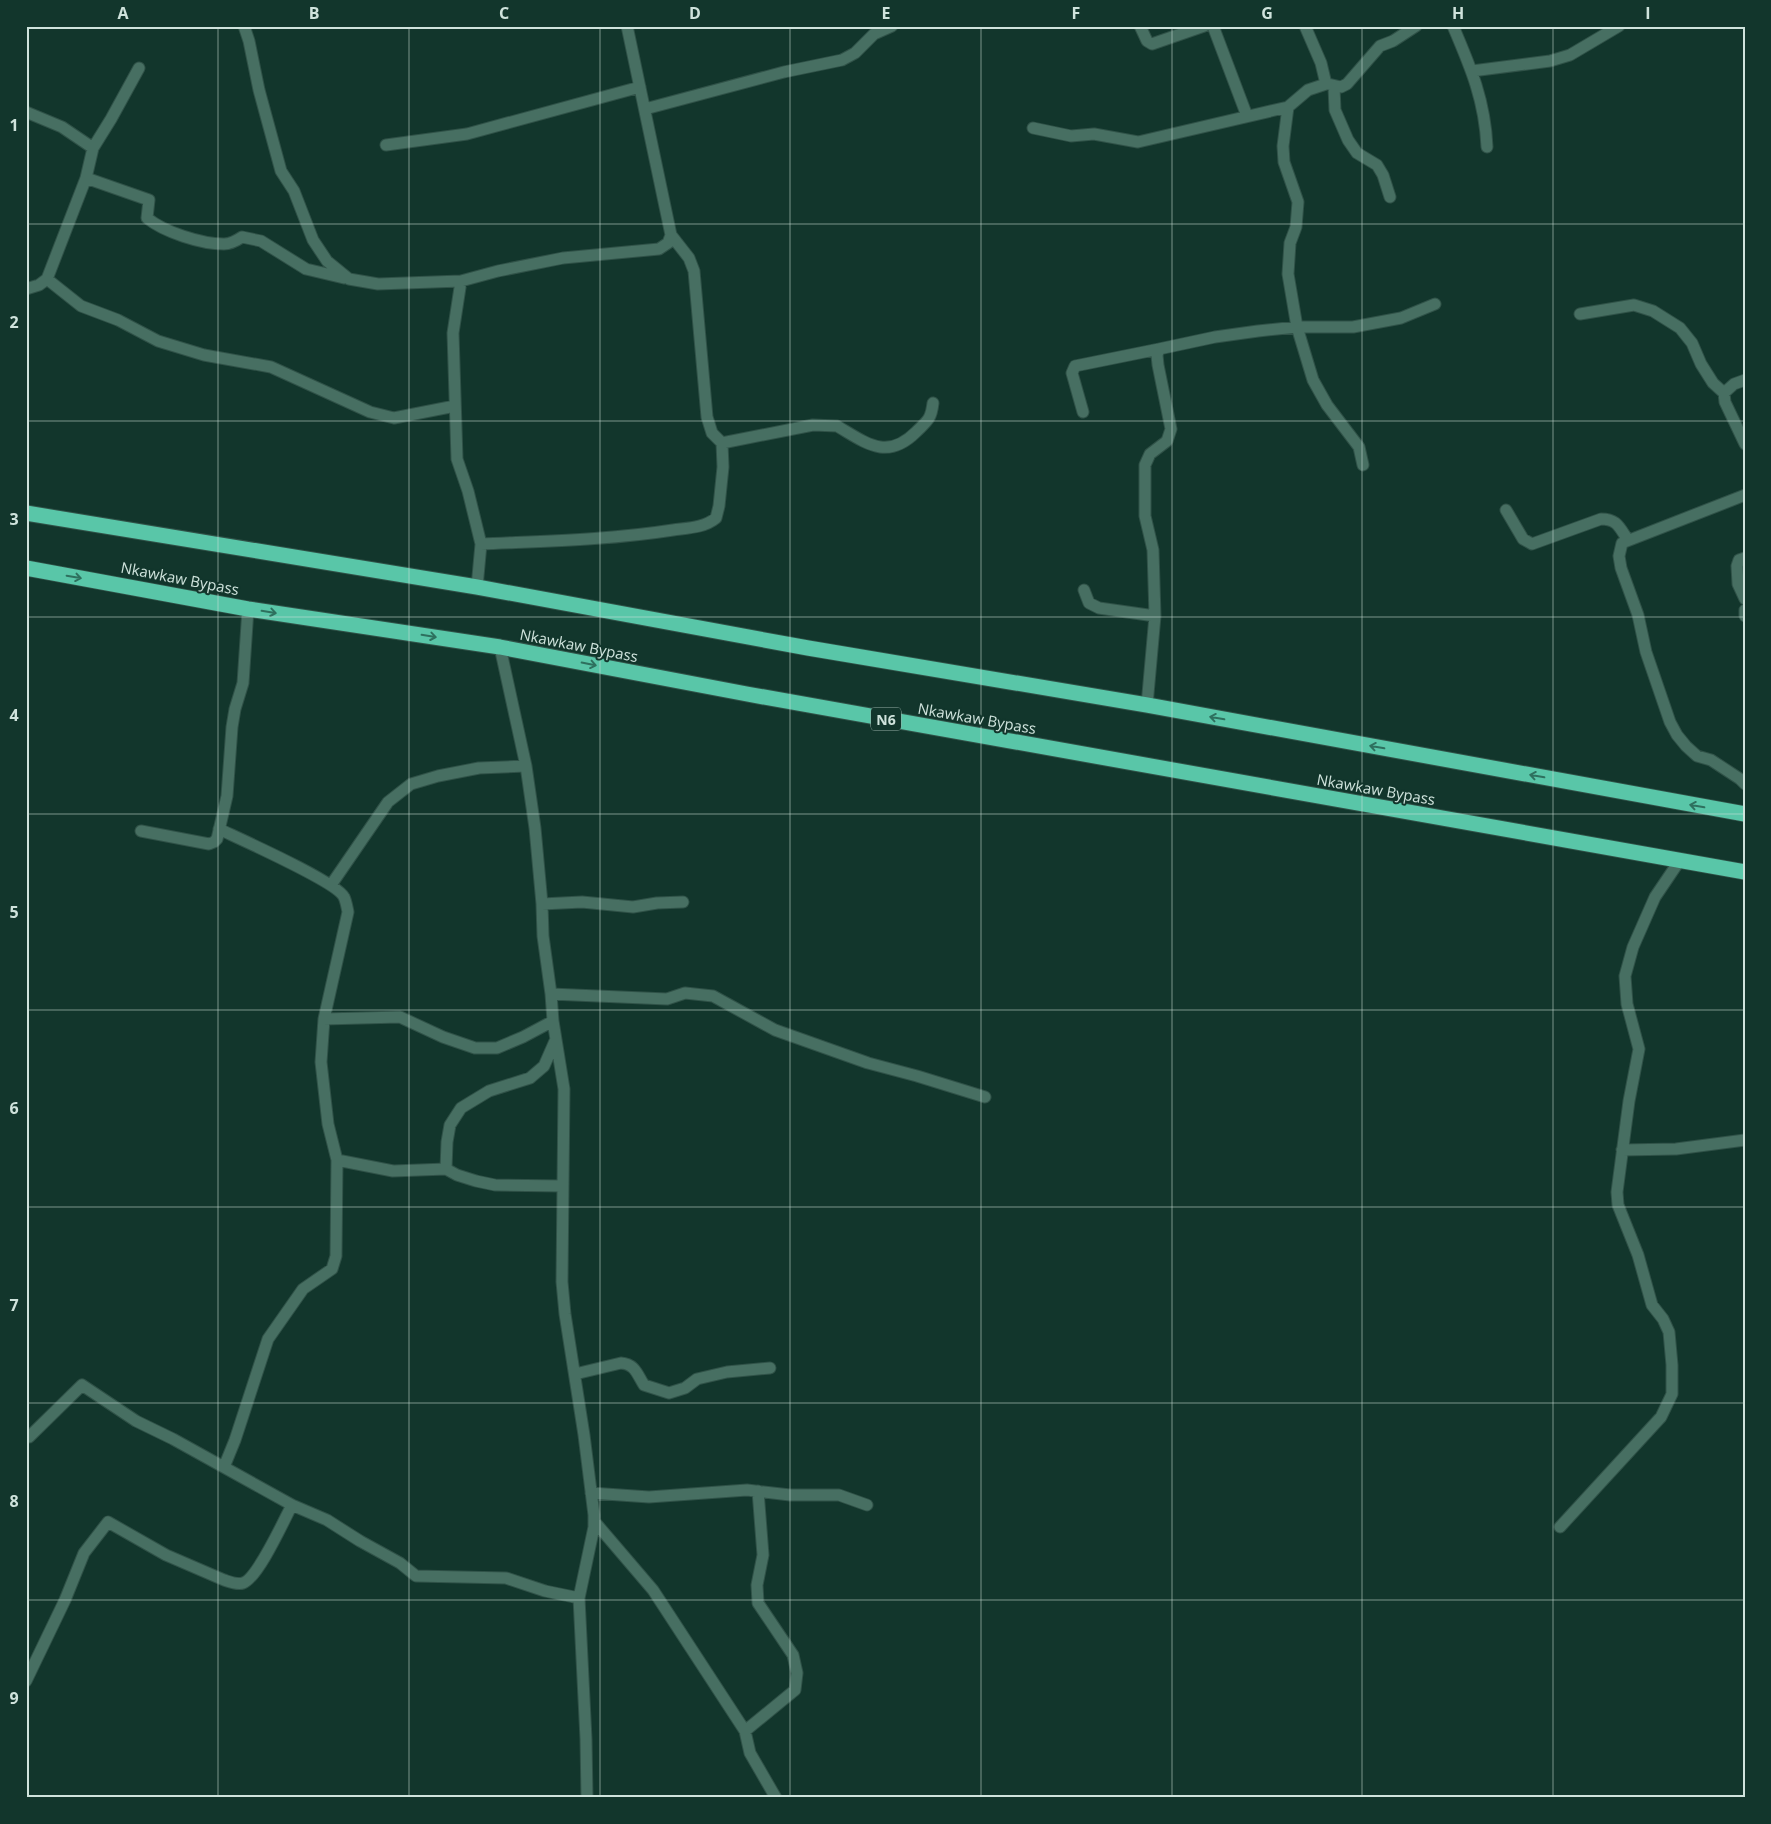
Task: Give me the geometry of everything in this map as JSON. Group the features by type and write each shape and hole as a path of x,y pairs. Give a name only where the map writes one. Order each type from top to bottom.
{"highway":[{"path":"26,513 477,587 808,648 1744,811"},
{"name":"Nkawkaw Bypass","path":"26,568 248,609 500,647 747,694 1745,872"}],"street":[{"path":"244,26 281,171 294,191 314,240 327,261 349,279"},
{"path":"481,544 592,539 660,532 705,525 714,521 718,514 723,467 722,443 712,432 707,417 694,271 689,258 672,235 627,26"},
{"path":"645,109 784,72 842,60 855,53 874,34 892,26"},
{"path":"1140,26 1146,41 1152,44 1204,26"},
{"path":"1213,26 1247,116"},
{"path":"1305,26 1330,85 1335,110 1348,140 1357,153 1377,166 1383,175 1390,196"},
{"path":"1033,128 1071,136 1094,134 1138,142 1288,107 1308,90 1330,85 1341,87 1347,84 1380,46 1393,41 1416,26"},
{"path":"1453,26 1472,71 1486,123 1486,147"},
{"path":"1472,71 1550,61 1570,55 1618,26"},
{"path":"26,289 39,285 48,279 86,178 93,148 139,68"},
{"path":"386,145 468,134 640,86"},
{"path":"1288,107 1283,146 1284,162 1298,202 1296,227 1290,243 1288,274 1298,327 1313,380 1327,405 1360,447 1363,465"},
{"path":"26,112 62,127 93,148"},
{"path":"86,178 148,200 147,218 158,226 198,240 225,244 236,242 242,237 261,241 306,269 378,284 462,281 498,271 563,258 659,249 668,243 672,235"},
{"path":"48,279 81,306 118,320 158,341 204,355 271,367 370,412 394,418 455,406"},
{"path":"462,281 453,333 457,459 468,490 481,544 477,587"},
{"path":"1083,412 1072,373 1075,366 1215,337 1298,327 1353,327 1401,318 1436,304"},
{"path":"1580,314 1634,306 1653,311 1680,328 1692,343 1701,364 1713,383 1724,393 1725,402 1745,444"},
{"path":"1147,706 1155,616 1153,550 1145,516 1145,465 1150,454 1167,441 1171,429 1158,365 1157,355 1159,349"},
{"path":"1724,393 1734,384 1745,380"},
{"path":"722,443 813,425 831,424 880,448 896,446 907,441 932,416 934,403"},
{"path":"1745,495 1622,542 1619,556 1621,568 1638,615 1646,652 1670,722 1677,735 1697,756 1711,760 1745,784"},
{"path":"1506,510 1523,539 1532,544 1601,519 1611,519 1615,522 1628,540"},
{"path":"1745,558 1739,560 1737,566 1738,584 1745,599"},
{"path":"1084,590 1089,603 1099,608 1155,616"},
{"path":"141,831 209,844 217,839 227,796 235,709 243,683 248,609"},
{"path":"1745,610 1745,616"},
{"path":"500,647 526,766 535,828 543,936 555,1041 564,1089 563,1290 594,1521 579,1598 587,1798"},
{"path":"331,885 388,802 411,784 438,776 479,768 526,766"},
{"path":"219,829 289,862 331,885 344,896 348,912 324,1019 321,1062 328,1124 337,1160 336,1256 332,1269 303,1289 268,1339 235,1440 224,1467"},
{"path":"1560,1527 1661,1417 1672,1394 1670,1332 1652,1305 1638,1255 1618,1205 1617,1192 1629,1100 1639,1048 1627,1004 1625,976 1633,947 1652,903 1680,860"},
{"path":"542,904 582,902 633,907 683,902"},
{"path":"551,994 667,999 685,993 713,996 775,1030 868,1063 985,1097"},
{"path":"324,1019 400,1017 443,1037 475,1048 497,1048 553,1022"},
{"path":"446,1169 450,1125 461,1108 489,1091 530,1078 544,1066 555,1041"},
{"path":"1622,1150 1676,1149 1745,1140"},
{"path":"337,1160 393,1171 446,1169 466,1178 495,1185 563,1186"},
{"path":"575,1374 621,1363 629,1364 635,1369 644,1385 670,1393 685,1388 697,1379 726,1372 770,1368"},
{"path":"29,1437 82,1385 136,1420 292,1504 327,1520 400,1563 416,1576 506,1578 545,1591 579,1598"},
{"path":"591,1493 649,1497 685,1496 747,1490 790,1495 839,1495 867,1506"},
{"path":"745,1731 795,1690 797,1673 793,1655 758,1603 757,1586 763,1556 758,1491"},
{"path":"26,1681 65,1600 84,1553 108,1522 166,1555 224,1580 242,1583 251,1578 262,1562 292,1504"},
{"path":"594,1521 653,1590 745,1731 750,1753 776,1798"}]}
